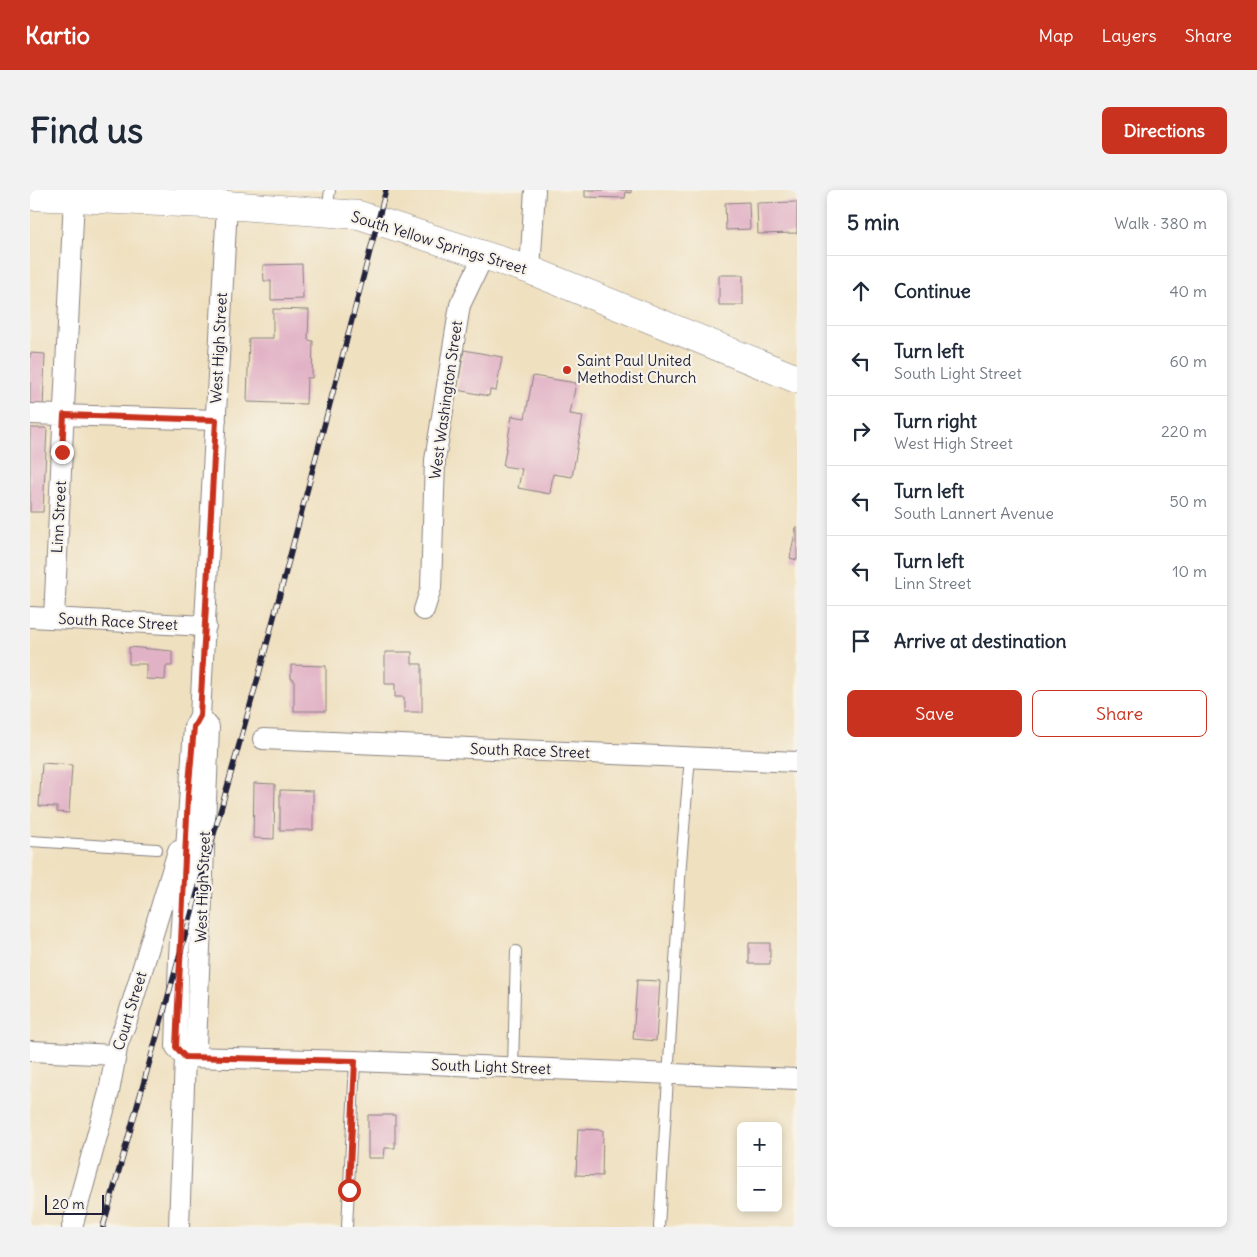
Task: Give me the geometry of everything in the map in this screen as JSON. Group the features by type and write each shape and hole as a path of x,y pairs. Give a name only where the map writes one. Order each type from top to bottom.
{"main road":[{"name":"South Yellow Springs Street","path":"30,196 227,197 328,201 359,216 530,270 797,380"}],"street":[{"path":"530,270 535,190"},
{"name":"Linn Street","path":"54,618 64,415 82,196"},
{"name":"West High Street","path":"185,1057 176,1047 188,795 194,727 200,716 206,626 227,197"},
{"name":"West Washington Street","path":"424,610 431,588 435,460 460,305 484,255"},
{"path":"30,414 216,420"},
{"name":"South Race Street","path":"30,617 206,626"},
{"name":"West High Street","path":"179,1227 185,1057 196,1046 209,726 200,716"},
{"name":"South Race Street","path":"263,739 797,762"},
{"name":"Court Street","path":"72,1227 109,1092 116,1054 179,846 188,795"},
{"path":"30,1051 116,1054"},
{"name":"South Light Street","path":"185,1057 355,1061 797,1079"}],"lane":[{"path":"659,1227 690,757"},
{"path":"30,841 157,849"},
{"path":"513,1068 516,951"},
{"path":"347,1227 355,1061"}],"building":[{"path":"585,190 631,190 631,193 626,192 625,198 585,197"},
{"path":"749,202 750,229 726,230 725,203"},
{"path":"797,202 797,233 758,234 757,203"},
{"path":"302,264 303,299 271,300 271,281 264,281 263,265"},
{"path":"719,275 743,275 743,305 719,305"},
{"path":"273,309 309,310 308,340 313,341 312,378 307,378 306,404 247,402 249,338 273,338"},
{"path":"464,350 502,357 496,391 490,390 489,396 457,390"},
{"path":"30,353 45,354 43,409 30,408"},
{"path":"533,376 576,383 570,414 583,416 572,477 553,474 550,494 518,488 522,469 503,466 512,416 525,418"},
{"path":"30,428 47,428 43,512 30,512"},
{"path":"797,527 797,560 790,558"},
{"path":"129,647 172,651 172,666 166,666 165,680 146,679 146,664 129,664"},
{"path":"385,652 412,652 412,664 422,664 422,712 404,712 404,697 395,697 395,684 385,684"},
{"path":"291,665 326,666 326,711 294,711 294,679 291,679"},
{"path":"42,763 72,765 69,813 57,812 57,807 39,806"},
{"path":"254,783 275,784 274,839 253,838"},
{"path":"280,790 313,791 313,830 280,830"},
{"path":"749,943 770,943 770,964 749,964"},
{"path":"637,980 660,981 656,1041 633,1039"},
{"path":"368,1115 395,1115 395,1148 385,1148 384,1158 368,1158"},
{"path":"578,1129 603,1130 602,1176 576,1175"}],"railway":[{"path":"103,1227 259,674 386,190"}],"place":[{"name":"Saint Paul United Methodist Church","path":"567,370"}],"route":[{"path":"62,452 64,415 216,420 200,716 194,727 188,795 176,1047 185,1057 355,1061 349,1190"}]}
